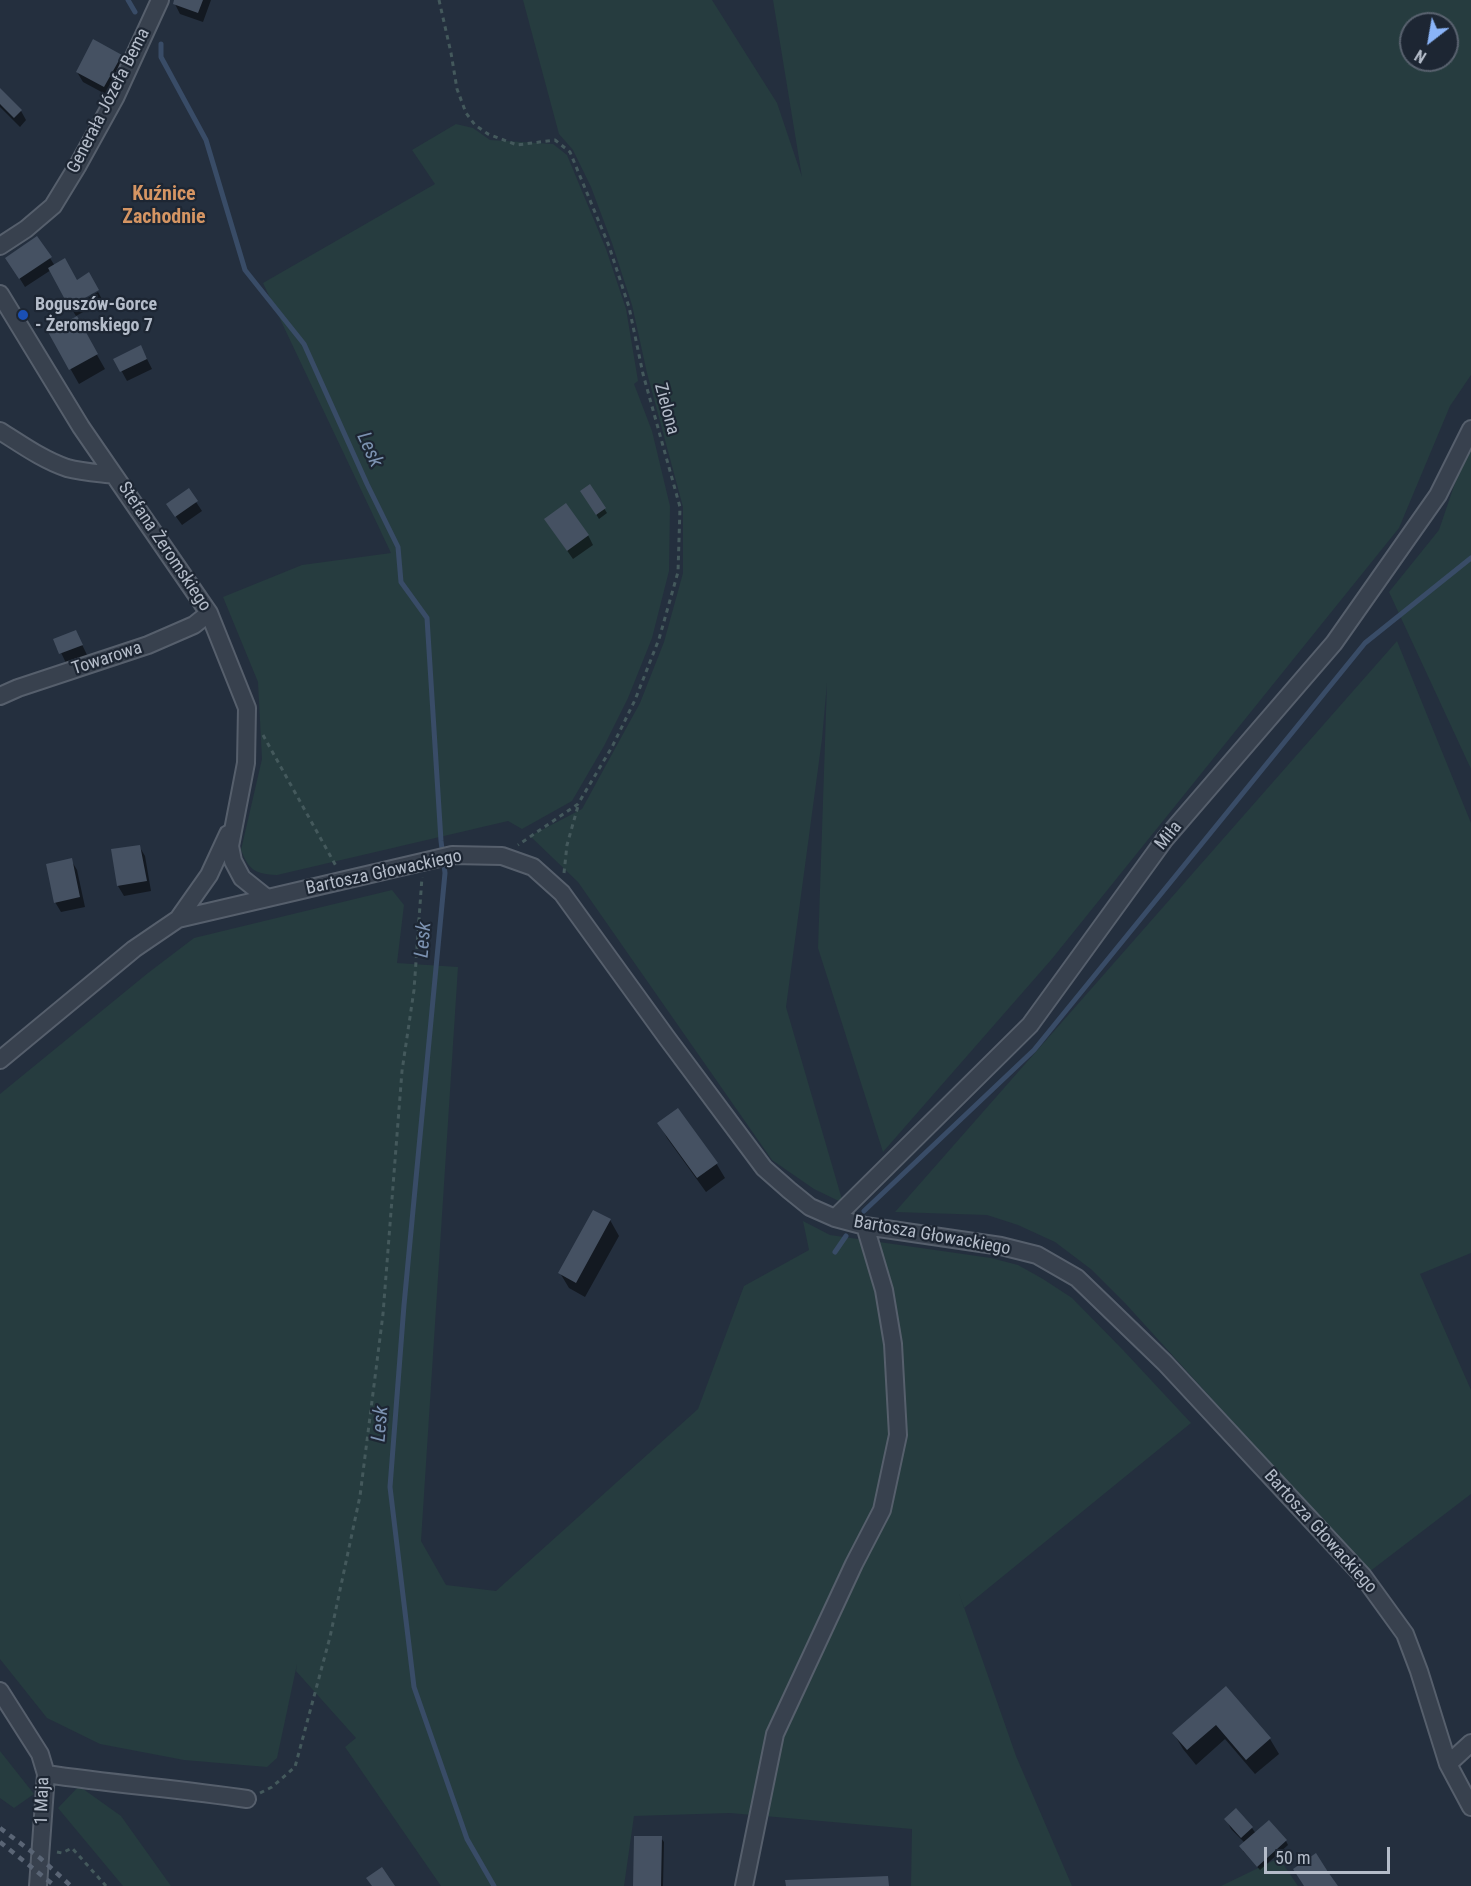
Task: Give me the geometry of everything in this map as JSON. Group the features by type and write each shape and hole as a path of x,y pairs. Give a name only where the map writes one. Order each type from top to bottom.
{"street":[{"name":"Generała Józefa Bema","path":"0,246 53,207 114,98 160,0"},
{"name":"Stefana Żeromskiego","path":"0,294 81,427 209,613 247,708 246,763 233,825 230,846 232,861 242,878 267,898"},
{"name":"Miła","path":"835,1218 1030,1025 1165,838 1334,643 1438,495 1471,429"},
{"path":"0,431 39,455 66,467 90,473 114,474"},
{"name":"Towarowa","path":"0,696 148,645 195,625 209,613"},
{"name":"Stefana Żeromskiego","path":"0,1060 134,949 178,919 209,875 233,825"},
{"name":"Bartosza Głowackiego","path":"178,919 452,855 502,856 533,867 562,893 666,1038 765,1168 810,1207 835,1218 865,1226 1001,1246 1036,1255 1077,1278 1165,1363 1363,1576 1405,1634 1448,1764 1471,1807"},
{"path":"744,1886 775,1734 854,1564 882,1510 898,1435 893,1344 884,1290 865,1226"},
{"name":"1 Maja","path":"0,1691 40,1754 46,1774 38,1886"},
{"path":"1448,1764 1471,1743"},
{"path":"46,1774 248,1798"}],"path":[{"name":"Zielona","path":"440,0 457,88 466,113 474,125 488,134 517,145 555,140 570,152 609,246 629,307 648,395 680,507 678,572 660,639 635,700 612,747 578,804 502,856"},
{"path":"247,708 343,880"},
{"path":"562,893 567,845 578,804"},
{"path":"248,1798 272,1787 295,1767 330,1637 360,1496 383,1314 402,1071 414,990 428,860"},
{"path":"72,1848 106,1886"}],"green space":[{"path":"523,0 712,0 777,103 802,177 773,0 1471,0 1471,375 1450,406 1399,528 1051,960 883,1152 818,948 827,683 822,739 786,1007 843,1203 814,1189 772,1160 578,882 530,836 582,809 640,703 664,642 683,573 683,507 647,373 632,305 591,187 573,150 559,134"},
{"path":"456,124 473,128 490,140 553,144 567,155 606,249 626,309 638,381 634,384 652,431 670,506 669,571 652,638 628,698 604,746 572,801 522,829 508,821 277,875 258,872 250,866 241,850 262,759 258,682 223,597 302,565 391,553 263,283 435,184 412,150"},
{"path":"1471,436 1471,769 1389,592 1439,530"},
{"path":"1397,641 1471,823 1471,1253 1420,1274 1471,1390 1471,1494 1369,1572 1125,1303 1092,1270 1055,1242 1018,1225 987,1215 895,1212"},
{"path":"392,890 404,905 397,963 458,967 421,1541 446,1585 496,1591 698,1409 744,1286 809,1250 803,1221 830,1235 991,1258 1018,1265 1072,1298 1191,1423 964,1608 1016,1756 1072,1886 911,1886 912,1829 730,1813 634,1816 624,1886 441,1886 345,1747 356,1738 296,1671 297,1664 277,1758 267,1767 184,1760 100,1744 47,1718 0,1659 0,1094 194,938"},
{"path":"0,1751 34,1794 14,1808 0,1798"},
{"path":"79,1786 121,1816 171,1886 123,1886 58,1808"},
{"path":"1279,1858 1298,1886 1221,1886"}],"building":[{"path":"174,0 203,0 198,13 173,4"},
{"path":"93,39 122,55 104,87 76,72"},
{"path":"0,88 22,110 14,118 0,104"},
{"path":"37,236 52,257 19,279 5,258"},
{"path":"65,258 77,280 89,272 99,290 69,307 48,268"},
{"path":"77,316 98,354 69,370 48,332"},
{"path":"141,345 147,359 120,372 113,359"},
{"path":"590,484 606,508 596,515 580,491"},
{"path":"189,488 198,501 175,517 166,504"},
{"path":"566,503 589,535 567,551 544,519"},
{"path":"76,630 83,645 59,654 53,639"},
{"path":"140,845 147,881 117,886 111,849"},
{"path":"72,858 80,897 54,903 46,864"},
{"path":"678,1108 718,1163 697,1178 657,1123"},
{"path":"593,1210 611,1219 576,1283 558,1273"},
{"path":"1226,1686 1271,1738 1246,1760 1216,1725 1187,1750 1172,1733"},
{"path":"1236,1808 1253,1827 1241,1838 1224,1819"},
{"path":"1269,1820 1287,1840 1257,1867 1239,1846"},
{"path":"634,1836 662,1836 661,1886 633,1886"},
{"path":"1316,1853 1338,1886 1304,1886 1293,1869"},
{"path":"382,1867 395,1886 372,1886 366,1878"},
{"path":"888,1876 889,1886 786,1886 785,1880"}],"waterway":[{"name":"Lesk","path":"128,0 135,12"},
{"name":"Lesk","path":"161,44 161,57 206,140 245,270 304,344 398,547 401,582 427,618 445,873 404,1305 390,1487 414,1687 467,1839 494,1886"},
{"path":"864,1211 1034,1050 1365,643 1471,558"},
{"path":"835,1252 846,1236"}],"railway":[{"path":"0,1828 40,1858 71,1886"},
{"path":"0,1842 55,1886"}],"place":[{"name":"Boguszów-Gorce - Żeromskiego 7","path":"23,315"}],"district":[{"name":"Kuźnice Zachodnie","path":"164,206"}]}
